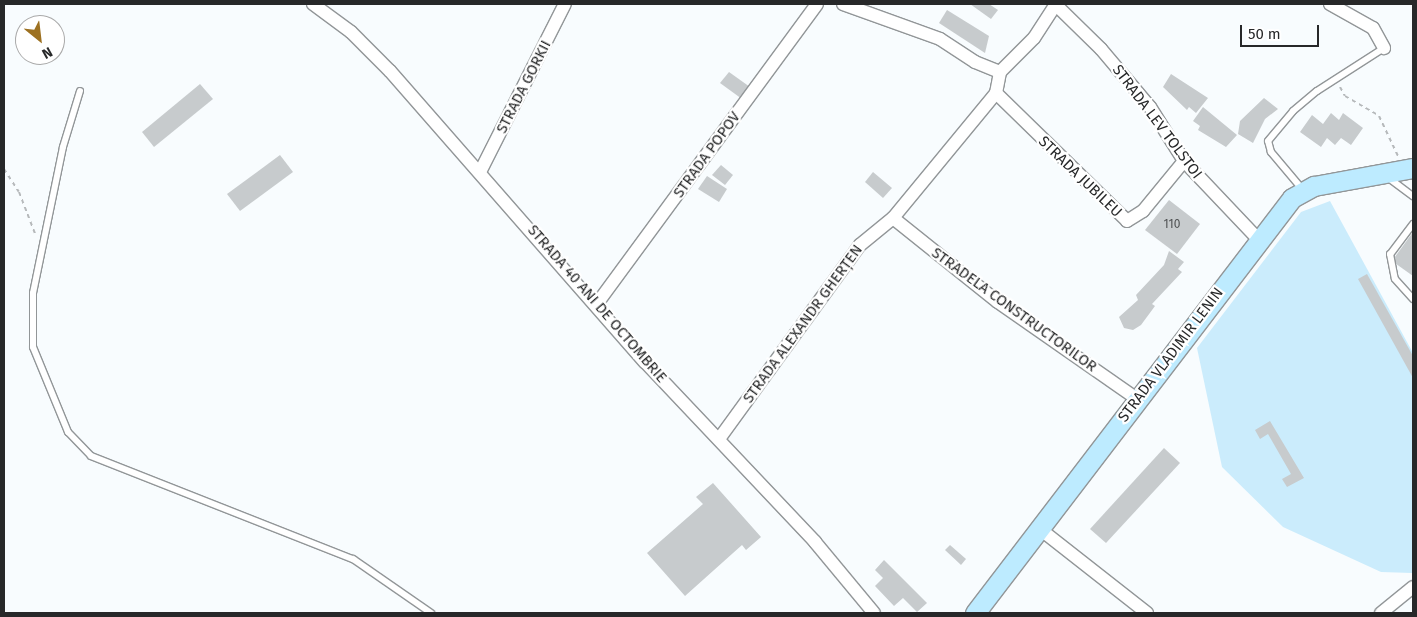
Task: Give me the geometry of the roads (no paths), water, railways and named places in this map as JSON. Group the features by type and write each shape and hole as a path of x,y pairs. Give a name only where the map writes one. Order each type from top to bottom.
{"main road":[{"path":"1303,190 1408,169"},
{"name":"STRADA VLADIMIR LENIN","path":"975,613 1258,239 1303,190"}],"street":[{"name":"STRADA 40 ANI DE OCTOMBRIE","path":"313,4 379,59 481,170 596,305 719,438 874,613"},
{"name":"STRADA GORKII","path":"481,170 565,4"},
{"name":"STRADA POPOV","path":"596,305 817,4"},
{"path":"844,4 940,39 975,62 1000,72 1034,38 1056,4"},
{"name":"STRADA LEV TOLSTOI","path":"1056,4 1101,48 1150,107 1184,161 1258,239"},
{"path":"1330,4 1373,28 1384,48"},
{"name":"STRADA ALEXANDR GHERȚEN","path":"719,438 860,245 893,218 996,94 1000,72"},
{"name":"STRADA JUBILEU","path":"996,94 1127,221 1143,211 1184,161"},
{"name":"STRADELA CONSTRUCTORILOR","path":"893,218 998,302 1137,399"},
{"path":"1040,529 1147,613"},
{"path":"1380,613 1413,587"}],"lane":[{"path":"1303,190 1271,152 1268,141 1293,111 1384,48"},
{"path":"80,91 41,244 33,293 33,347 68,432 91,456 353,560 431,613"},
{"path":"1382,174 1413,196"},
{"path":"1413,224 1390,254 1395,279 1413,299"}]}
